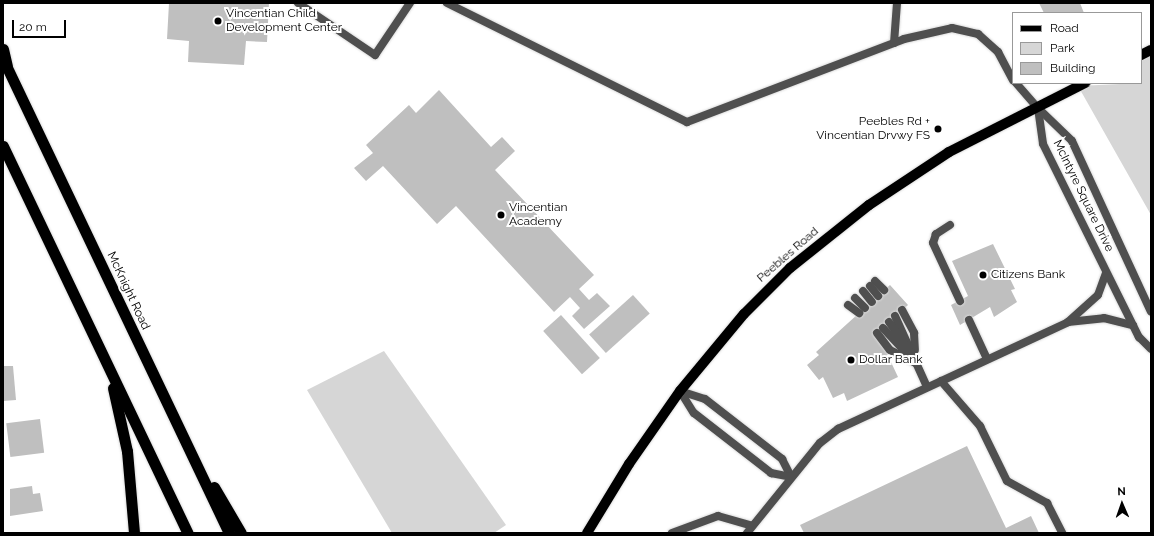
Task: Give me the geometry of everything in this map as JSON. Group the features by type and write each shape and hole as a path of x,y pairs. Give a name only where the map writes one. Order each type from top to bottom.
{"highway":[{"name":"McKnight Road","path":"3,49 5,64 229,533"},
{"path":"3,146 188,533"},
{"path":"108,366 127,451 134,533"},
{"path":"174,419 241,533"}],"main road":[{"path":"1142,54 1151,50"},
{"name":"Peebles Road","path":"587,533 629,464 680,391 767,290 869,205 949,152 1083,84"}],"street":[{"path":"298,3 375,55 410,3"},
{"path":"447,3 687,122 928,31 952,28 978,34 998,52 1012,78"},
{"path":"894,43 897,3"},
{"path":"1017,84 1038,108"},
{"name":"McIntyre Square Drive","path":"1038,108 1043,144 1133,325 1151,350"},
{"name":"McIntyre Square Drive","path":"1038,108 1072,141 1151,312"},
{"path":"950,225 936,234 933,243 960,301"},
{"path":"747,533 791,477 838,429 927,386 941,381 1068,322 1098,295 1106,273"},
{"path":"872,302 869,286 881,293"},
{"path":"848,305 862,311 855,298"},
{"path":"902,310 914,333 916,363"},
{"path":"895,316 927,386"},
{"path":"1068,322 1104,318 1133,325"},
{"path":"969,320 987,359"},
{"path":"883,328 916,363 890,350 883,328"},
{"path":"941,381 980,426 1007,481 1047,503 1062,533"},
{"path":"680,391 705,399 782,459 791,477"},
{"path":"680,391 694,413 771,473 791,477"},
{"path":"672,533 718,516 752,526"}],"green space":[{"path":"1151,50 1151,215 1078,86 1142,84 1142,54"},
{"path":"384,351 506,525 494,533 392,533 307,390"}],"building":[{"name":"Vincentian Child Development Center","path":"169,3 269,3 267,42 246,41 244,65 188,62 189,41 167,39"},
{"path":"1039,3 1080,3 1084,12 1044,12"},
{"name":"Vincentian Academy","path":"439,90 491,147 502,137 515,151 495,170 594,275 579,289 589,300 597,293 610,306 584,329 572,316 580,308 570,297 554,312 456,206 437,224 383,166 366,181 354,168 373,153 366,145 409,105 416,113"},
{"name":"Citizens Bank","path":"993,244 1015,289 1011,290 1017,302 994,317 990,307 960,325 951,305 968,296 952,261"},
{"name":"Dollar Bank","path":"890,285 908,305 874,336 883,345 898,377 847,401 844,393 833,398 823,377 819,380 807,365 819,355 816,352"},
{"path":"633,295 650,314 606,353 589,334"},
{"path":"561,315 600,358 582,374 543,331"},
{"path":"3,366 13,366 16,400 3,401"},
{"path":"40,419 44,453 10,457 6,423"},
{"path":"967,446 1006,528 1031,516 1039,533 804,533 800,525"},
{"path":"32,486 33,494 40,493 43,511 10,516 10,489"}],"place":[{"name":"Vincentian Child Development Center","path":"218,21"},
{"name":"Peebles Rd + Vincentian Drvwy FS","path":"938,129"},
{"name":"Vincentian Academy","path":"501,215"},
{"name":"Citizens Bank","path":"983,275"},
{"name":"Dollar Bank","path":"851,360"}]}
